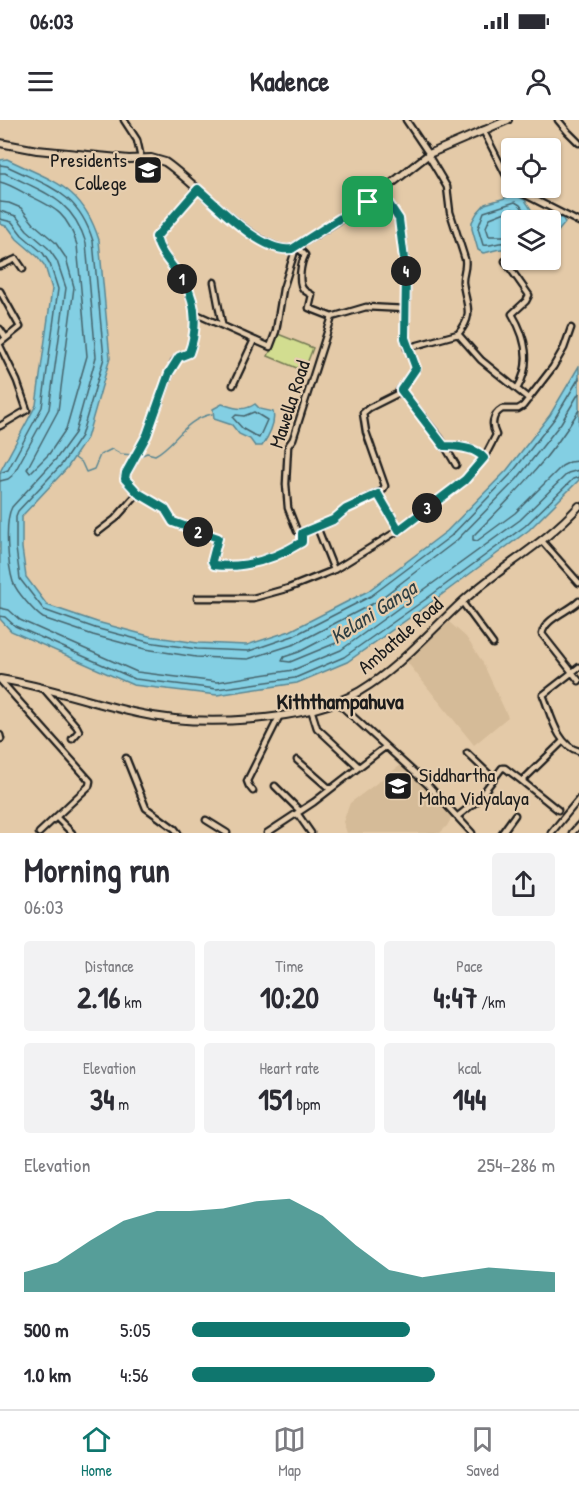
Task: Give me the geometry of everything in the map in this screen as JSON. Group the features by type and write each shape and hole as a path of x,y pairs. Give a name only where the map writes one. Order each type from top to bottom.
{"main road":[{"path":"0,143 37,150 165,162 264,242 274,247 294,247 381,192 429,155 495,123 508,120"},
{"name":"Ambatale Road","path":"0,680 139,714 212,721 280,715 338,702 362,690 393,667 462,602 542,541 579,506"}],"street":[{"path":"124,120 137,140 141,158"},
{"path":"406,120 447,187 450,212 465,259 463,285 469,318 458,334 407,348"},
{"path":"558,120 579,143"},
{"path":"483,130 501,165"},
{"path":"198,189 156,237 162,251 187,286 194,312 194,338 189,353 179,357 169,373 147,435 125,479 138,493 165,509 173,522 218,538 212,561 214,565 241,566 271,558 302,542 302,533 333,520 346,509 378,494 385,486 366,432 363,413 390,399 401,390 416,368 405,338 406,275 399,219 381,192"},
{"path":"533,198 579,222"},
{"path":"294,247 304,255 301,284 303,289 312,295 309,309 332,317 366,307 406,309"},
{"path":"194,312 270,347 276,332 283,289 294,247"},
{"path":"0,266 16,259 23,268"},
{"path":"511,270 529,295 512,314 521,330 526,353 524,372 517,389"},
{"path":"214,282 222,324"},
{"path":"0,291 20,327 0,345 14,373 27,410 0,426"},
{"name":"Mawella Road","path":"302,533 297,531 288,508 286,484 288,446 293,439 332,317"},
{"path":"197,598 253,598 289,588 334,570 399,530 465,480 484,458 496,435 493,420 495,415 502,409 518,409 530,399 564,348 571,328"},
{"path":"0,329 6,338"},
{"path":"458,334 481,360 530,399"},
{"path":"233,385 254,340"},
{"path":"401,390 456,465"},
{"path":"444,446 468,448 482,454 484,458"},
{"path":"98,532 115,519 138,493"},
{"path":"378,494 399,530"},
{"path":"317,527 334,570"},
{"path":"542,541 579,583"},
{"path":"579,601 543,627 542,634 579,681"},
{"path":"462,602 493,644"},
{"path":"579,667 543,695 562,742 572,749 579,750"},
{"path":"0,680 90,781 89,786 39,833"},
{"path":"44,689 77,727 78,734 72,740"},
{"path":"338,702 427,784 472,833"},
{"path":"310,709 317,728 358,767"},
{"path":"253,791 247,781 280,715"},
{"path":"522,781 562,742"},
{"path":"267,833 385,747"},
{"path":"467,753 493,778"},
{"path":"126,758 146,808 178,833"},
{"path":"297,760 330,789"},
{"path":"458,816 477,801 502,768 506,768 558,810"},
{"path":"275,786 298,812 311,833"},
{"path":"551,833 579,799"},
{"path":"502,833 515,815"},
{"path":"56,817 72,833"},
{"path":"206,820 227,833"},
{"path":"572,833 579,825"}],"shaded area":[{"path":"449,622 466,637 482,661 508,717 474,745 407,662"},
{"name":"Siddhartha Maha Vidyalaya","path":"401,765 452,817 447,826 440,833 347,833 343,822 350,803"}],"green space":[{"path":"278,334 313,348 304,371 268,356"}],"water":[{"name":"Kelani Ganga","path":"7,159 64,188 75,197 92,222 99,240 110,358 87,438 67,468 22,516 22,548 26,577 47,605 149,636 198,643 247,645 290,631 368,591 447,531 507,470 550,415 579,366 579,480 529,530 429,604 347,662 297,683 217,695 133,685 11,631 0,619 0,472 36,405 52,289 45,266 38,257 17,239 8,227 0,224 0,160"},
{"path":"505,198 521,198 532,210 501,210 501,249 483,253 478,250 472,222 485,204"},
{"path":"561,218 565,223 561,228"},
{"path":"222,404 243,409 255,404 260,409 273,412 272,425 262,446 255,446 250,439 239,434 232,425 214,419 213,409"}],"waterway":[{"path":"139,456 147,453 155,455 194,421 212,414"},
{"path":"75,458 82,463 86,472 94,469 100,455 112,449 121,454 134,455"}],"place":[{"name":"Presidents College","path":"148,170"},
{"name":"Siddhartha Maha Vidyalaya","path":"398,786"}],"district":[{"name":"Kiththampahuva","path":"340,701"}],"route":[{"path":"198,189 264,242 274,247 287,249 292,249 368,202 381,192 399,219 407,293 405,338 416,368 401,390 444,446 468,448 482,454 484,458 465,480 399,530 378,494 346,509 333,520 302,533 302,542 271,558 241,566 214,565 212,561 218,538 173,522 165,509 147,500 125,479 147,435 174,362 189,353 194,338 194,312 187,286 162,251 156,237 198,189"}]}
